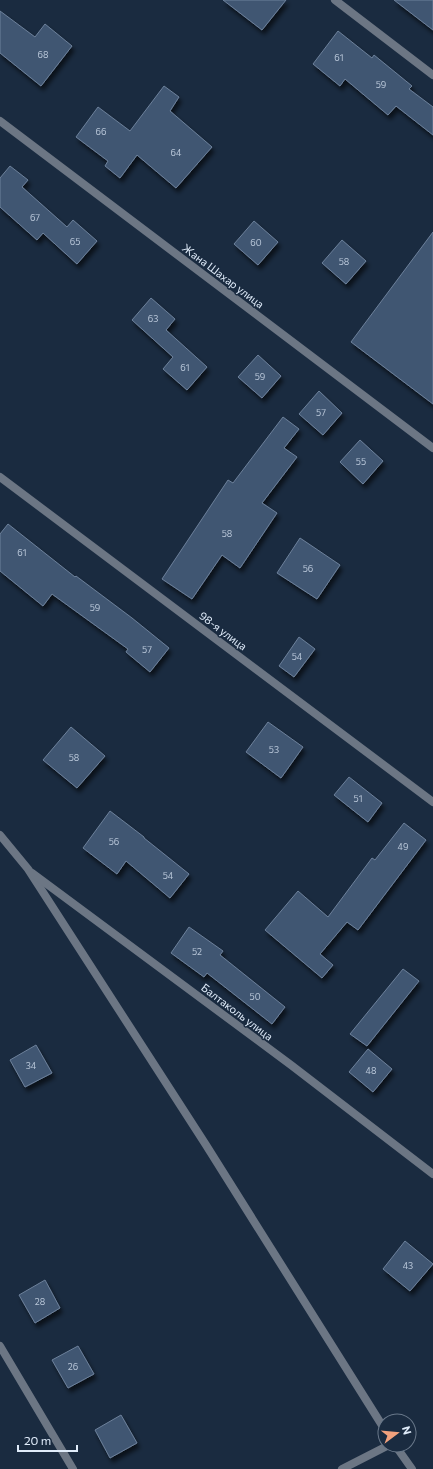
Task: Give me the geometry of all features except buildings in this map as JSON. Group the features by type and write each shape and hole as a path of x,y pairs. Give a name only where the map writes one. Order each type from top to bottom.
{"street":[{"path":"335,0 433,75"},
{"name":"Жана Шахар улица","path":"0,121 433,448"},
{"name":"98-я улица","path":"0,477 433,802"},
{"path":"0,835 28,869 206,1145 377,1417"},
{"name":"Балтаколь улица","path":"28,869 291,1065 433,1174"},
{"path":"0,1346 73,1469"},
{"path":"342,1469 377,1451"},
{"path":"400,1453 412,1469"}]}
